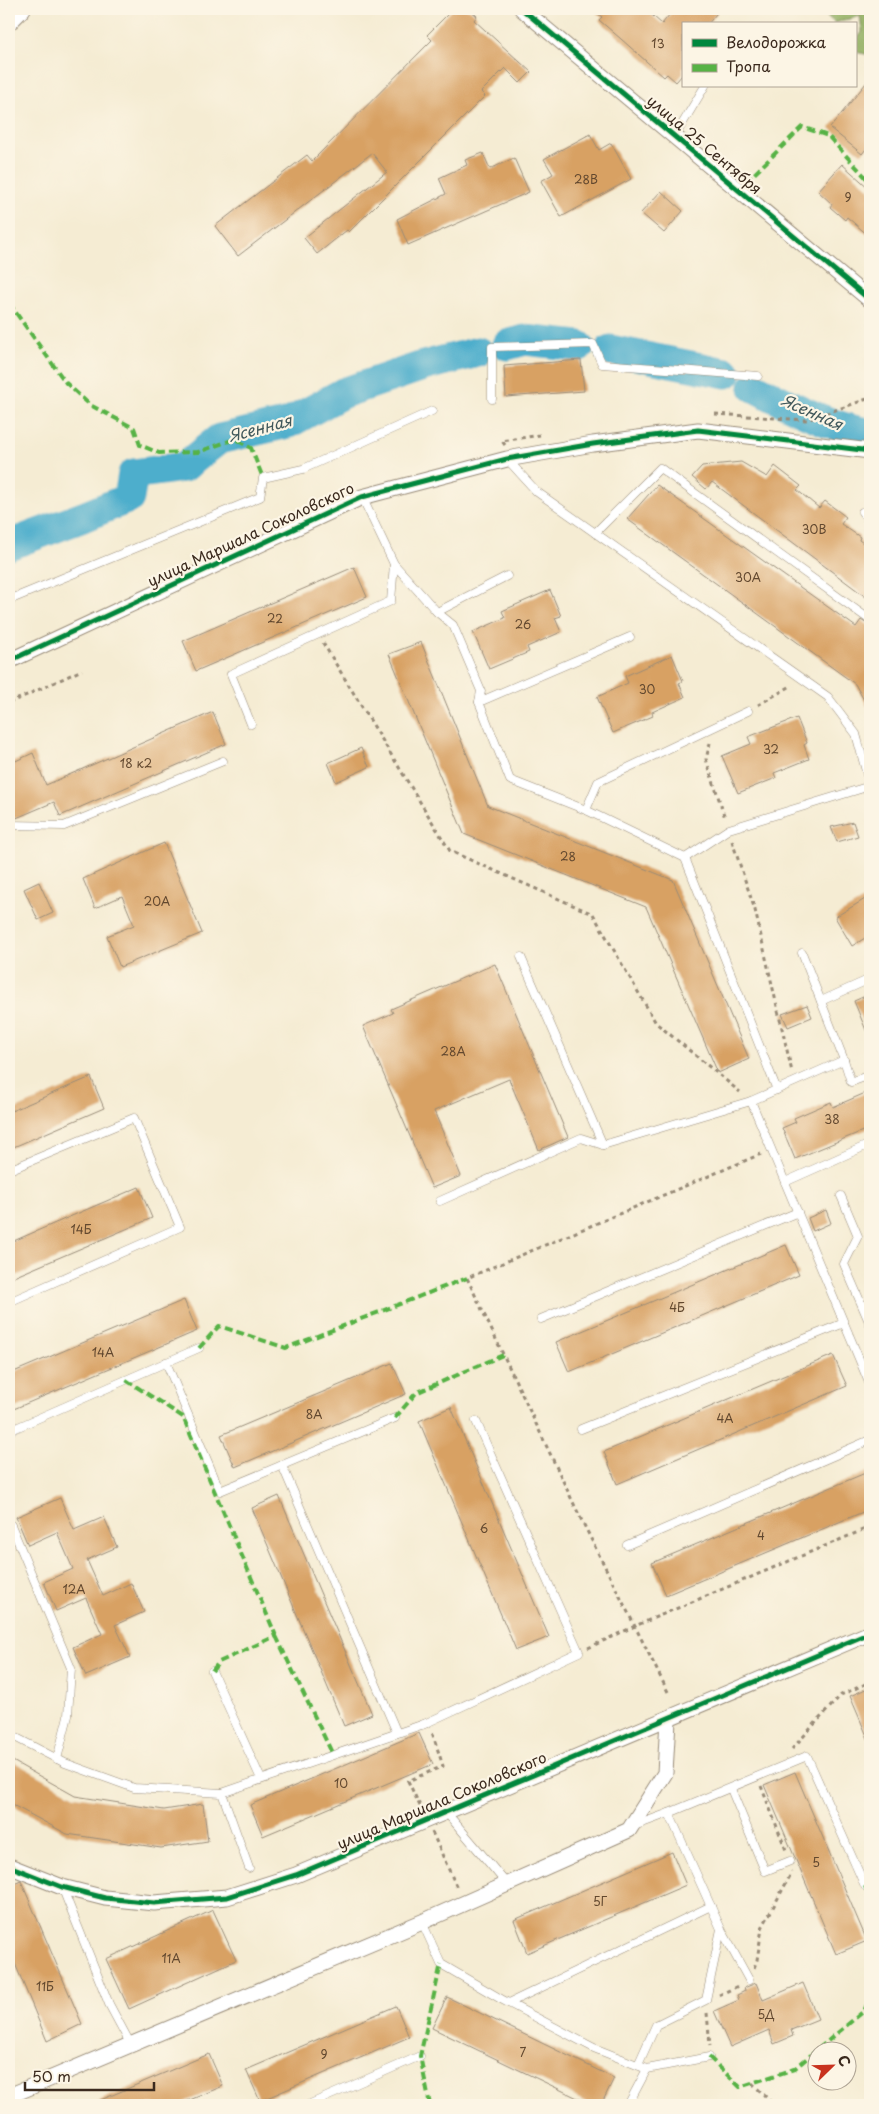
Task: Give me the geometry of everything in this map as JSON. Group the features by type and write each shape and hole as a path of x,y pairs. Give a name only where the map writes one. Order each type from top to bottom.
{"street":[{"path":"9,23 23,9"},
{"name":"улица 25 Сентября","path":"522,9 870,300"},
{"name":"улица Маршала Соколовского","path":"9,661 362,498 507,459 593,444 698,430 870,451"},
{"name":"улица Маршала Соколовского","path":"9,1866 62,1887 105,1898 154,1903 227,1897 296,1875 668,1720 870,1633"},
{"path":"9,2096 422,1922 506,1883 629,1830 665,1773 668,1720"}],"lane":[{"path":"675,136 704,88"},
{"path":"492,399 492,346 593,344 602,364 758,376"},
{"path":"9,600 260,497 263,478 303,469 432,411"},
{"path":"507,459 537,492 828,697 856,734 870,786 729,829 685,858"},
{"path":"595,533 660,468 870,620"},
{"path":"362,498 394,564 437,612 453,625 481,692 479,702 510,780 586,810 685,858 777,1090"},
{"path":"862,512 870,522"},
{"path":"251,724 231,674 391,601 394,564"},
{"path":"437,612 507,576"},
{"path":"479,702 630,637"},
{"path":"586,810 598,782 748,711"},
{"path":"9,824 64,826 223,761"},
{"path":"802,954 851,1082 870,1075"},
{"path":"521,957 603,1144"},
{"path":"821,1001 870,979"},
{"path":"440,1201 581,1138 603,1144 751,1101 844,1060"},
{"path":"751,1101 870,1385"},
{"path":"9,1170 134,1118 180,1227 9,1302"},
{"path":"785,1182 870,1144"},
{"path":"841,1196 858,1236 844,1264 870,1324"},
{"path":"541,1319 798,1212"},
{"path":"581,1429 844,1323"},
{"path":"9,1431 199,1348"},
{"path":"166,1362 220,1491 395,1418"},
{"path":"9,1734 57,1759 134,1788 222,1793 426,1724 579,1652 476,1421"},
{"path":"627,1545 870,1440"},
{"path":"282,1465 397,1733"},
{"path":"11,1525 71,1668 68,1716 57,1759"},
{"path":"212,1671 262,1779"},
{"path":"632,1826 731,1789 807,1756 865,1886"},
{"path":"731,1789 765,1872 790,1861"},
{"path":"222,1793 249,1868"},
{"path":"446,1812 506,1883"},
{"path":"670,1813 721,1929 749,1980"},
{"path":"62,1887 109,2004 131,2044"},
{"path":"509,2003 711,1906"},
{"path":"422,1922 441,1964 594,2048 647,2069 709,2057"},
{"path":"638,2066 656,2025 706,2000 721,1929"},
{"path":"308,2105 420,2056"},
{"path":"628,2105 647,2069"}],"path":[{"path":"817,417 870,398"},
{"path":"318,634 450,851 593,914 656,1023 751,1101"},
{"path":"9,703 82,670"},
{"path":"748,711 802,679"},
{"path":"714,727 706,760 755,910 794,1082"},
{"path":"581,1519 668,1692"},
{"path":"579,1652 634,1626 870,1527"},
{"path":"791,1750 841,1695 870,1682"},
{"path":"426,1724 443,1766 408,1781 464,1902"},
{"path":"709,2057 710,2043 706,2000 749,1980 758,1960 762,1928 794,1870 757,1777"},
{"path":"752,2083 774,2105"}],"green space":[{"path":"818,9 870,9 870,55 856,52 856,41 862,32 860,16 834,22"}],"building":[{"path":"453,9 469,9 477,16 474,20 531,72 520,83 505,68 481,92 485,96 349,232 347,230 317,254 304,238 387,172 372,153 238,256 215,226 307,155 312,161 432,40 427,35"},
{"path":"592,9 645,9 662,24 674,9 720,9 710,22 682,22 682,75 676,82 667,74 664,77 599,20 602,17"},
{"path":"870,78 870,144 862,154 830,128"},
{"path":"590,134 599,150 611,143 631,179 561,217 541,181 553,174 544,159"},
{"path":"483,153 490,169 514,158 529,192 408,245 397,219 446,194 439,178 467,165 465,160"},
{"path":"842,164 870,189 870,237 847,217 845,220 830,207 832,204 818,191"},
{"path":"661,191 683,211 664,233 641,213"},
{"path":"581,360 584,391 506,397 504,366"},
{"path":"741,462 767,477 775,466 801,486 797,490 819,508 825,501 846,517 841,524 860,537 859,540 870,548 870,600 712,482 706,489 692,477 702,466"},
{"path":"657,485 856,627 861,620 870,626 870,711 855,684 627,519"},
{"path":"354,567 367,597 196,671 183,641"},
{"path":"550,590 561,616 555,618 561,632 527,647 529,652 489,669 473,632 505,618 502,611"},
{"path":"421,642 488,806 673,880 749,1059 718,1073 646,907 464,834 389,654"},
{"path":"672,655 683,681 679,683 685,697 652,712 653,716 613,733 597,697 628,683 625,676"},
{"path":"213,712 226,744 60,816 54,802 14,819 9,819 9,764 33,753 46,785"},
{"path":"797,718 807,743 804,745 809,759 774,773 776,778 738,793 722,756 751,744 748,737"},
{"path":"361,748 369,767 336,782 328,763"},
{"path":"853,822 858,836 837,842 831,827"},
{"path":"164,843 202,933 120,967 107,936 134,925 122,896 95,908 83,879"},
{"path":"39,882 53,913 38,920 24,889"},
{"path":"870,896 870,935 852,946 835,917"},
{"path":"495,964 568,1137 539,1150 509,1079 434,1111 461,1176 432,1188 363,1026 393,1013 391,1009"},
{"path":"870,994 870,1040 854,1001"},
{"path":"807,1005 812,1017 788,1027 782,1014"},
{"path":"91,1077 104,1108 9,1149 9,1112"},
{"path":"870,1091 870,1128 795,1159 782,1128 796,1122 794,1118 831,1102 833,1107"},
{"path":"139,1187 152,1218 9,1279 9,1243"},
{"path":"826,1210 831,1223 813,1231 808,1218"},
{"path":"786,1245 799,1275 569,1372 556,1342"},
{"path":"184,1300 197,1331 9,1411 9,1374"},
{"path":"833,1355 847,1386 617,1484 604,1452"},
{"path":"392,1363 406,1394 235,1467 221,1435"},
{"path":"451,1407 549,1637 516,1650 419,1421"},
{"path":"870,1471 870,1509 666,1595 652,1563"},
{"path":"279,1496 372,1714 344,1726 252,1508"},
{"path":"60,1498 74,1530 104,1517 117,1547 87,1560 103,1596 131,1583 144,1612 115,1625 130,1657 86,1676 73,1647 102,1634 86,1598 56,1611 44,1582 73,1569 57,1532 28,1545 16,1517"},
{"path":"870,1687 870,1743 850,1696"},
{"path":"419,1733 433,1764 263,1836 250,1805"},
{"path":"9,1759 75,1796 164,1810 203,1804 208,1841 161,1848 67,1834 9,1803"},
{"path":"795,1772 867,1941 836,1954 764,1785"},
{"path":"672,1852 686,1885 527,1953 514,1920"},
{"path":"21,1881 82,2024 47,2041 9,1949 9,1886"},
{"path":"213,1910 236,1960 129,2009 106,1959"},
{"path":"756,1983 763,2000 803,1983 818,2019 791,2030 793,2036 774,2044 769,2030 730,2047 714,2011 739,2000 737,1995 745,1991 744,1988"},
{"path":"447,1997 614,2078 601,2105 592,2105 432,2028"},
{"path":"396,2006 409,2037 260,2101 246,2070"},
{"path":"209,2054 223,2086 178,2105 89,2105"}],"waterway":[{"name":"Ясенная","path":"507,345 525,340 579,346"},
{"name":"Ясенная","path":"610,350 726,373"},
{"name":"Ясенная","path":"9,545 129,498 133,474 184,467 219,439 289,423 343,393 423,366 478,352"},
{"name":"Ясенная","path":"754,387 795,408 842,427 870,433"}],"marked path":[{"path":"746,182 802,127 828,136 870,182"},
{"path":"9,303 66,383 90,405 134,428 140,445 159,453 198,452 235,439 251,448 263,478"},
{"path":"199,1348 219,1326 286,1348 467,1278"},
{"path":"395,1418 416,1393 503,1355"},
{"path":"126,1380 183,1417 276,1636 219,1662 212,1671"},
{"path":"276,1636 333,1755"},
{"path":"865,1886 870,1899"},
{"path":"430,2105 420,2056 441,1964"},
{"path":"709,2057 740,2087 794,2069 864,2011 870,1998"}],"cycle path":[{"path":"522,9 870,300"},
{"path":"9,661 362,497 507,459 593,444 698,430 870,451"},
{"path":"9,1866 62,1887 105,1898 154,1903 227,1897 296,1875 870,1633"}]}
